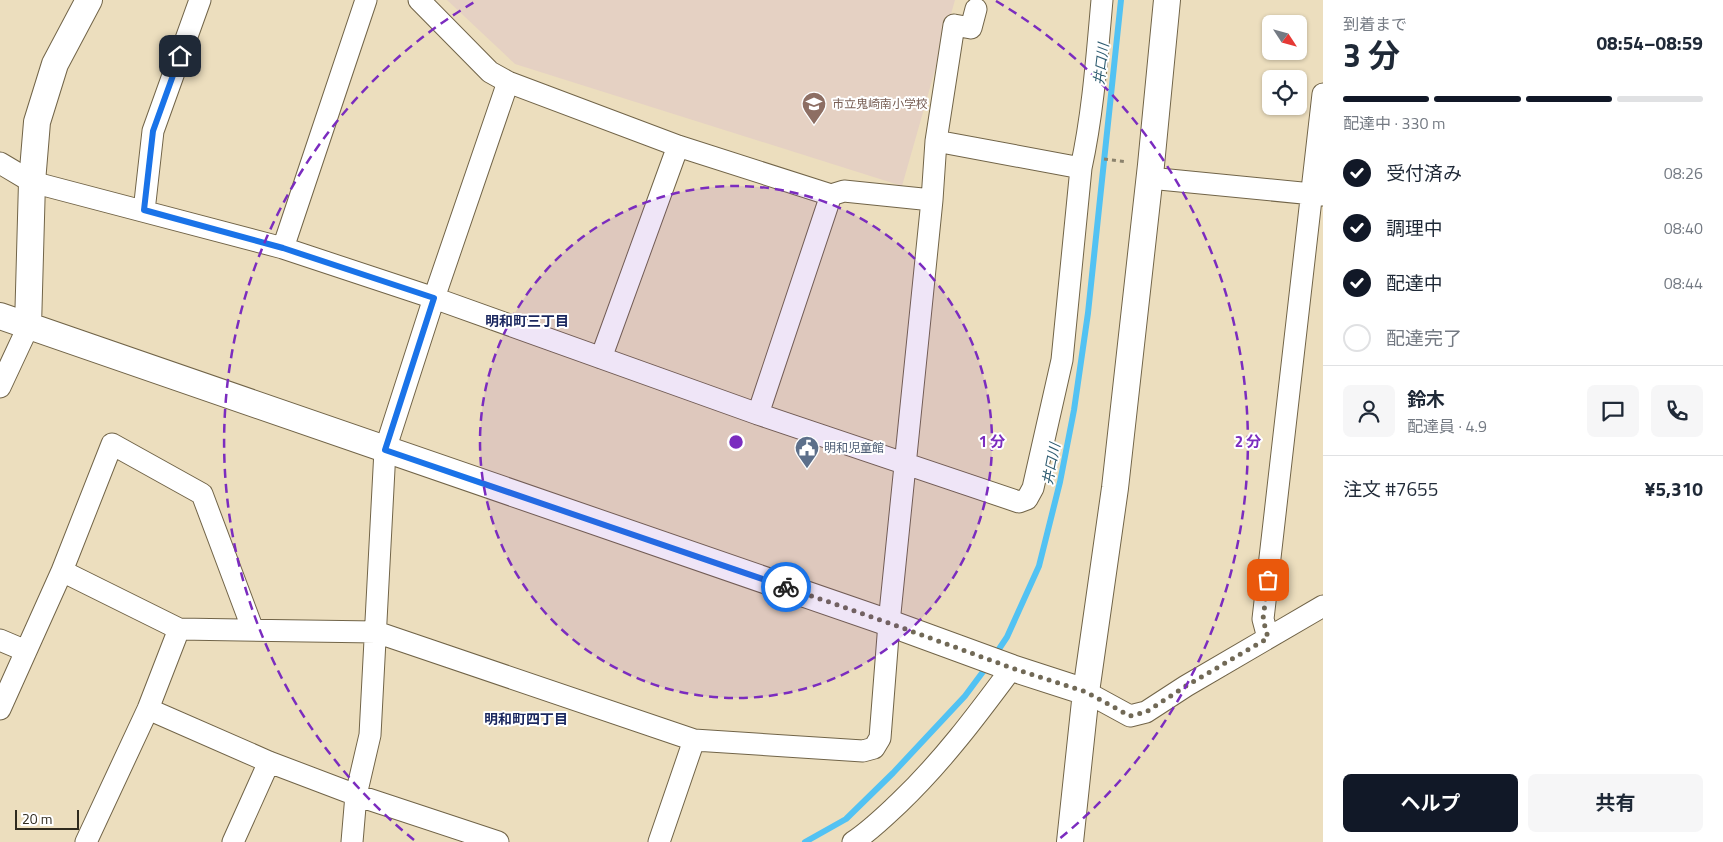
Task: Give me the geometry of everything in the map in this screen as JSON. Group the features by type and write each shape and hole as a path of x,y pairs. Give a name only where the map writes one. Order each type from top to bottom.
{"street":[{"path":"0,387 28,327 32,182 37,122 55,64 89,0"},
{"path":"144,210 153,131 200,0"},
{"path":"283,248 366,0"},
{"path":"419,0 490,72 508,82 678,146 831,195 844,191 932,200"},
{"path":"0,162 32,182 283,248 434,298 758,414 1019,502 1027,498 1033,488 1062,360 1081,168 1096,69 1102,0"},
{"path":"1070,842 1086,692 1115,488 1167,0"},
{"path":"62,570 179,629 376,632 694,740 856,750 874,748 880,738 889,623 932,200 936,141 954,25 971,28 976,9"},
{"path":"352,842 356,795 370,735 385,450 434,298 508,82"},
{"path":"1268,638 1263,619 1317,195 1323,94"},
{"path":"936,141 1081,168"},
{"path":"601,358 678,146"},
{"path":"1149,178 1317,195"},
{"path":"758,414 831,195"},
{"path":"0,316 889,623 1012,668 1086,692 1130,716 1146,712 1186,686 1323,606"},
{"path":"0,709 62,570 112,444 202,494 253,630"},
{"path":"86,842 148,709 179,629"},
{"path":"0,640 26,651"},
{"path":"864,838 920,784 965,731 1012,668"},
{"path":"148,709 269,762 356,795 497,842"},
{"path":"659,842 694,740"},
{"path":"233,842 269,762"}],"shaded area":[{"name":"市立鬼崎南小学校","path":"447,0 955,0 902,186 515,64"}],"waterway":[{"name":"井口川","path":"995,655 1007,637 1039,566 1060,482 1074,410 1088,313 1121,0"},
{"name":"井口川","path":"805,842 846,819 893,773 965,696 988,665"}],"way so far":[{"path":"786,587 1012,668 1086,692 1130,716 1146,712 1268,638 1263,619 1268,580"}],"place":[{"name":"市立鬼崎南小学校","path":"814,125"},
{"name":"明和児童館","path":"807,469"}],"district":[{"name":"明和町三丁目","path":"527,321"},
{"name":"明和町四丁目","path":"526,719"}],"route":[{"path":"180,56 153,131 144,210 283,248 434,298 385,450 786,587"}]}
